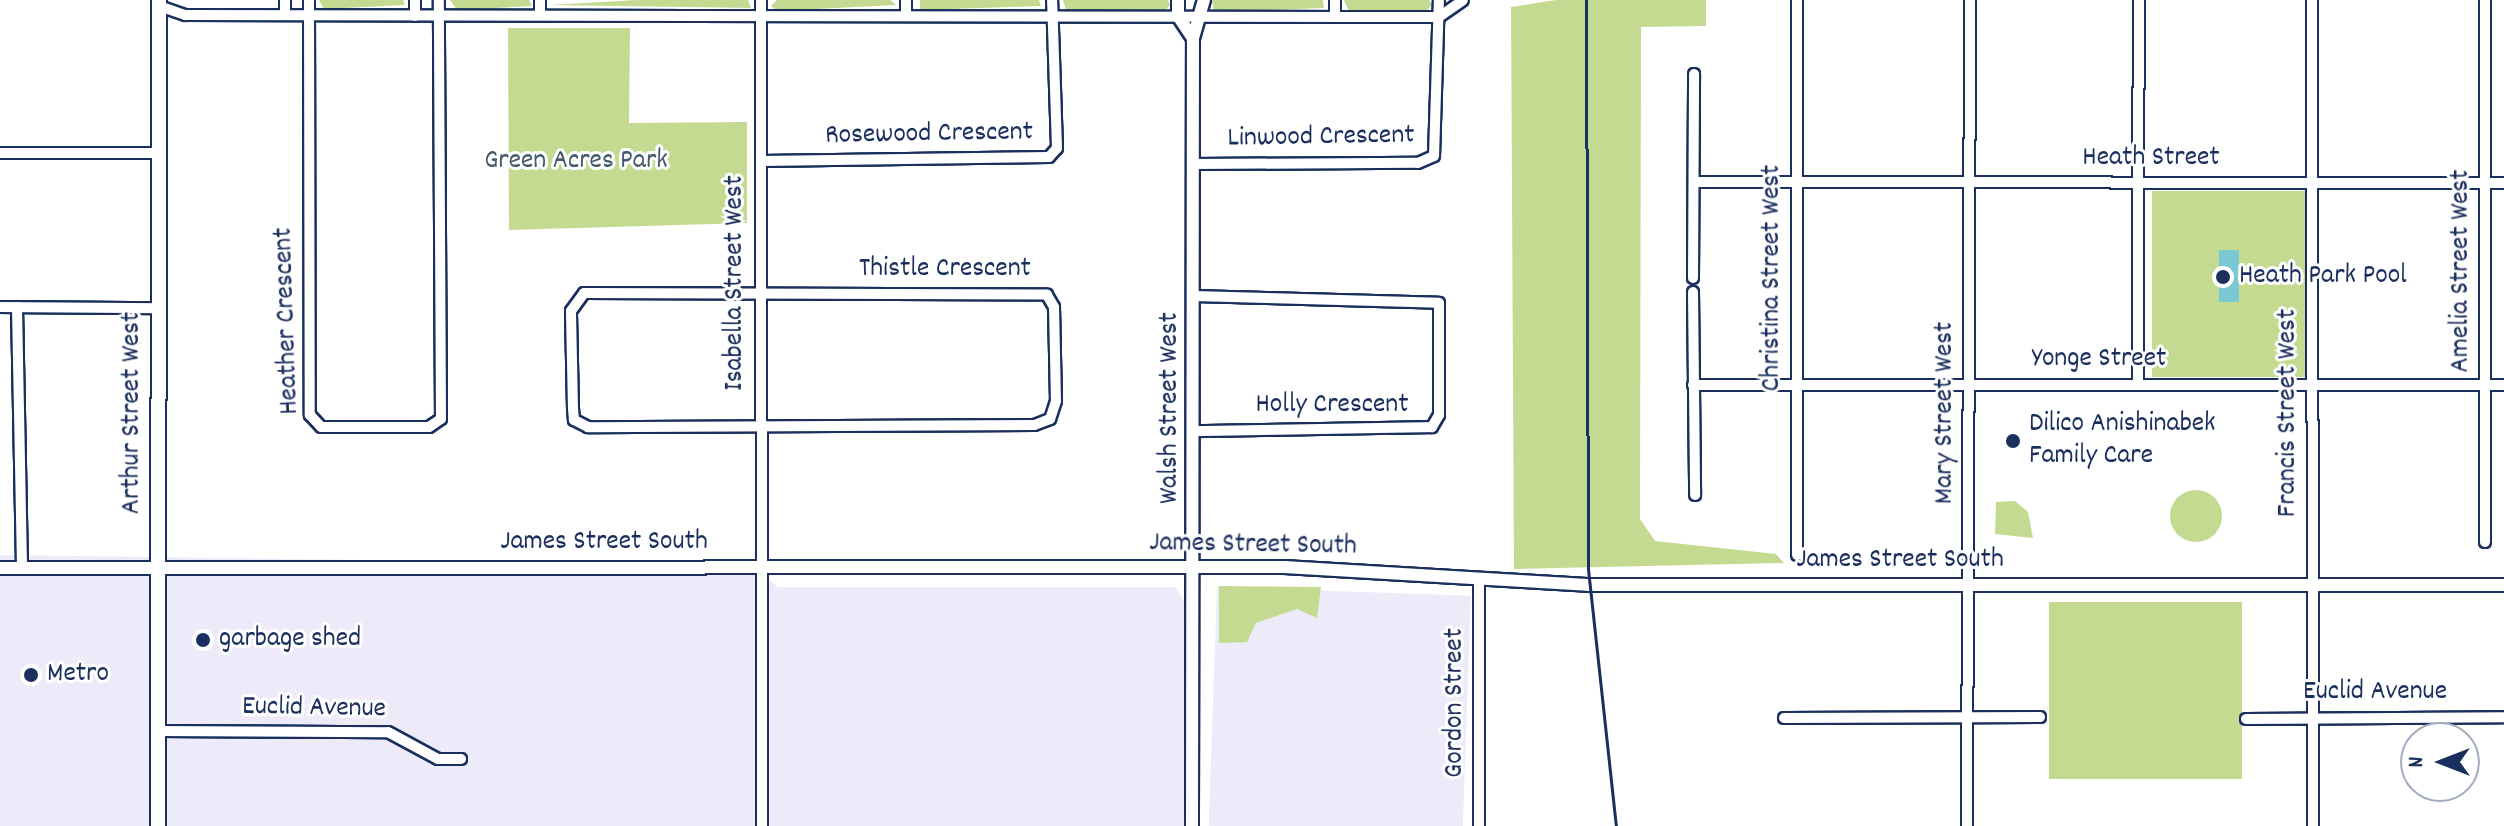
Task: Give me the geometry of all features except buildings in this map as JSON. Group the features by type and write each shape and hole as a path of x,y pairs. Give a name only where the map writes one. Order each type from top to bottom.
{"main road":[{"name":"Arthur Street West","path":"158,826 159,153 166,3"}],"street":[{"path":"285,0 285,15"},
{"name":"Heather Crescent","path":"309,0 310,415 321,427 429,427 442,418 439,0"},
{"path":"415,0 415,16"},
{"path":"540,0 540,15"},
{"name":"Isabella Street West","path":"761,0 762,826"},
{"path":"906,0 906,16"},
{"name":"Rosewood Crescent","path":"761,161 1049,157 1057,148 1055,16 1052,0"},
{"path":"1178,0 1178,16 1193,38"},
{"name":"Walsh Street West","path":"1192,826 1195,431 1193,38 1204,17 1204,0"},
{"path":"1335,0 1335,17"},
{"name":"Linwood Crescent","path":"1194,164 1428,160 1440,146 1439,0"},
{"path":"166,3 185,15 1439,17 1461,0"},
{"name":"Christina Street West","path":"1797,0 1797,555"},
{"name":"Mary Street West","path":"1967,826 1970,0"},
{"path":"2138,384 2139,0"},
{"name":"Francis Street West","path":"2312,0 2313,826"},
{"name":"Amelia Street West","path":"2485,0 2485,542"},
{"path":"1693,278 1694,74"},
{"path":"0,153 159,153"},
{"name":"Heath Street","path":"1694,182 2504,183"},
{"path":"1693,292 1695,495"},
{"path":"760,294 584,293 571,311 573,413 580,425 760,428"},
{"name":"Thistle Crescent","path":"760,294 1047,295 1054,307 1056,401 1050,419 1034,425 760,428"},
{"name":"Holly Crescent","path":"1194,296 1439,303 1439,415 1432,427 1195,431"},
{"path":"0,307 158,308"},
{"path":"17,307 22,568"},
{"name":"Yonge Street","path":"1693,385 2504,385"},
{"name":"James Street South","path":"0,568 1192,567 1479,581 2504,585"},
{"name":"Gordon Street","path":"1479,581 1479,826"},
{"path":"1784,718 2040,717"},
{"name":"Euclid Avenue","path":"2246,719 2504,717"},
{"name":"Euclid Avenue","path":"159,731 388,732 438,759 461,759"}],"shaded area":[{"path":"0,555 748,565 778,587 1175,587 1185,603 1184,826 0,826"},
{"path":"1217,587 1471,596 1463,826 1209,826"}],"green space":[{"path":"319,0 403,0 405,5 324,9"},
{"path":"450,0 529,0 532,6 457,10"},
{"path":"637,0 748,0 751,8 550,5"},
{"path":"777,0 890,0 896,5 777,11 771,6"},
{"path":"920,0 1039,0 1041,6 920,10"},
{"path":"1063,0 1168,0 1170,5 1165,11 1066,10"},
{"path":"1212,0 1323,0 1324,8 1214,12"},
{"path":"1344,0 1429,0 1432,4 1426,12 1349,12"},
{"path":"1556,0 1706,0 1706,26 1641,27 1640,519 1655,541 1776,554 1784,563 1514,569 1511,7"},
{"name":"Green Acres Park","path":"508,28 630,28 629,123 747,122 747,223 509,230"},
{"path":"2152,191 2305,191 2305,377 2152,377"},
{"path":"2196,490 2214,498 2222,516 2214,534 2196,542 2178,534 2170,516 2178,498"},
{"path":"2015,501 2028,512 2033,538 1995,534 1996,502"},
{"path":"1219,586 1321,587 1317,618 1297,609 1256,623 1247,642 1219,643"},
{"path":"2049,602 2242,602 2242,779 2049,779"}],"water":[{"path":"2219,250 2239,250 2239,302 2219,302"}],"railway":[{"path":"1586,0 1588,569 1616,826"}],"place":[{"name":"Heath Park Pool","path":"2223,277"},
{"name":"Dilico Anishinabek Family Care","path":"2013,441"},
{"name":"garbage shed","path":"203,640"},
{"name":"Metro","path":"31,675"}]}
